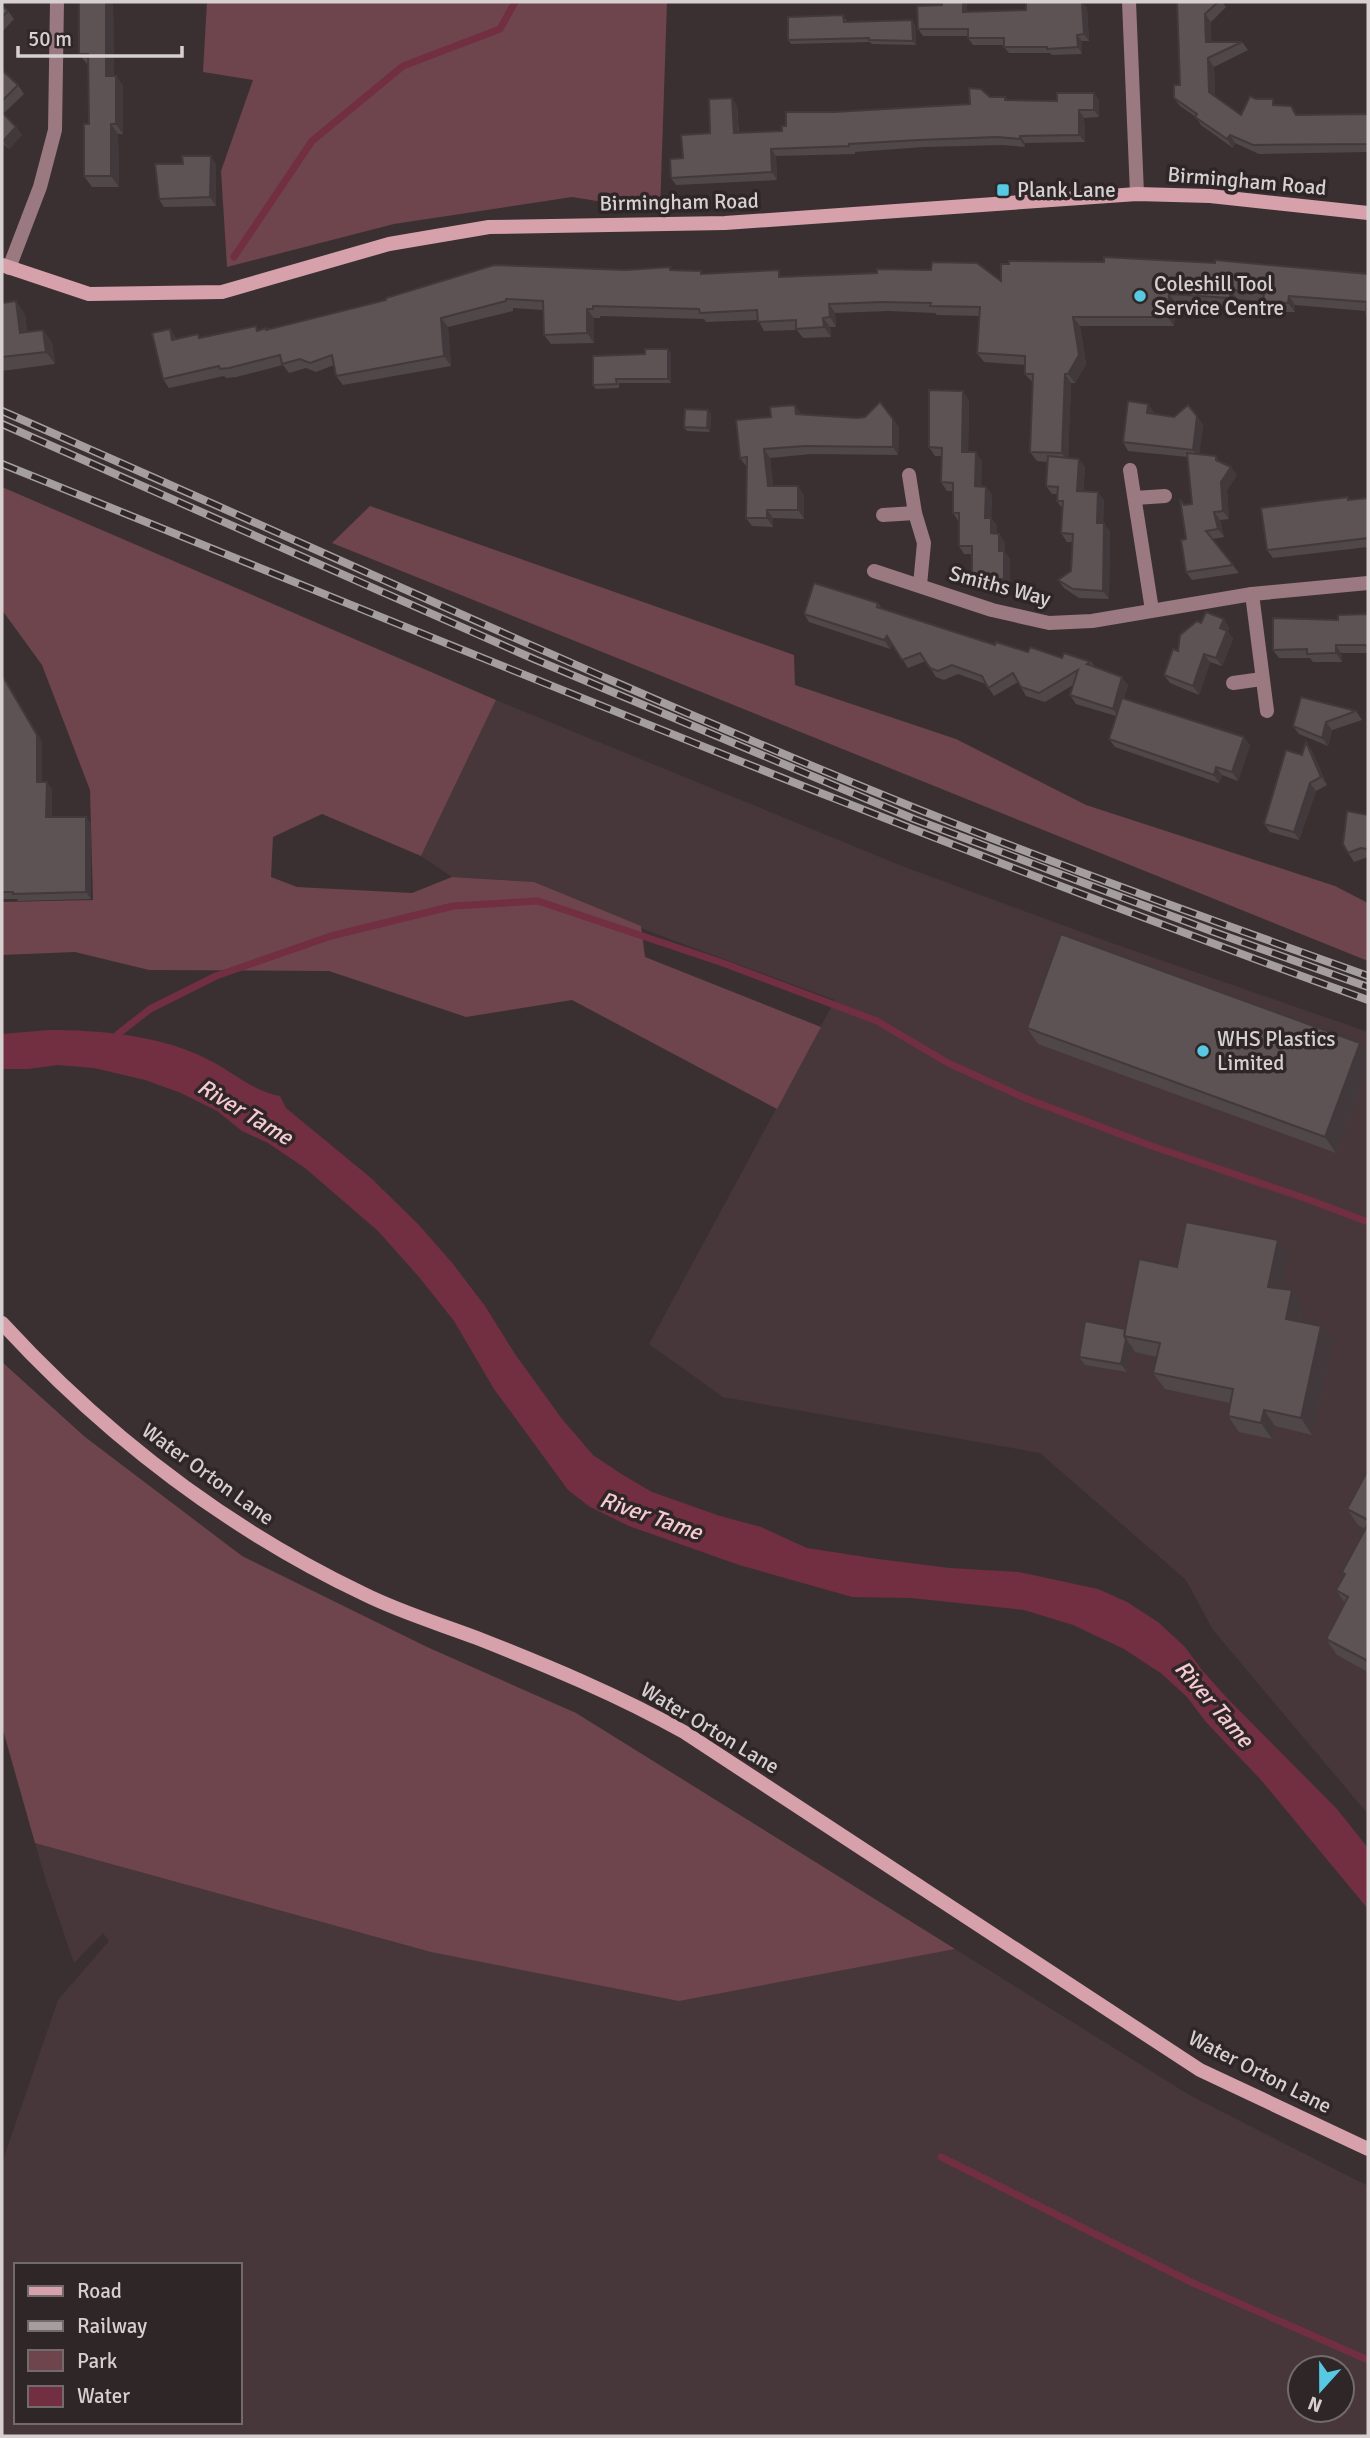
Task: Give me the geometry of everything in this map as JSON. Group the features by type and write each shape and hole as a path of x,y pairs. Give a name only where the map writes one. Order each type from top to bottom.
{"street":[{"path":"5,266 40,187 55,130 57,2"},
{"path":"1129,2 1137,194"},
{"name":"Birmingham Road","path":"5,266 89,294 222,292 388,244 489,227 725,223 1137,194 1210,196 1368,214"},
{"path":"1130,470 1152,610"},
{"name":"Smiths Way","path":"909,475 915,513 924,543 920,585"},
{"path":"1135,498 1165,496"},
{"path":"883,515 915,513"},
{"name":"Smiths Way","path":"874,571 992,610 1049,623 1093,621 1252,594 1368,583"},
{"path":"1252,594 1267,711"},
{"path":"1233,683 1262,679"},
{"name":"Water Orton Lane","path":"2,1323 40,1365 106,1426 197,1498 278,1550 366,1595 479,1639 639,1707 684,1732 1200,2070 1368,2149"}],"shaded area":[{"path":"496,700 907,868 1103,940 1368,1032 1368,1814 1213,1630 1186,1580 1040,1453 723,1397 649,1344 835,1000 651,932 534,882 452,877 421,856"},
{"path":"2,1362 85,1437 242,1556 427,1647 576,1713 1191,2096 1368,2186 1368,2436 2,2436 2,2163 58,2000 109,1941 103,1933 74,1963 46,1881 2,1728"}],"green space":[{"path":"207,2 667,2 660,211 572,197 394,224 227,267 221,171 253,80 203,72"},
{"path":"2,487 496,700 421,856 322,814 273,837 271,877 297,887 412,893 452,877 534,882 641,926 645,957 821,1027 777,1109 572,1000 466,1017 329,971 149,970 75,952 2,955 2,902 93,900 90,790 42,665 2,610"},
{"path":"370,506 794,655 795,685 956,739 1086,805 1335,886 1368,903 1368,961 332,543"},
{"path":"2,1362 85,1437 242,1556 427,1647 576,1713 955,1949 679,2001 431,1952 35,1843 2,1726"}],"water":[{"name":"River Tame","path":"49,1030 108,1033 167,1044 203,1057 250,1085 280,1096 286,1108 371,1178 419,1225 485,1306 515,1354 562,1419 593,1455 652,1492 761,1527 807,1548 950,1568 1019,1572 1098,1589 1127,1602 1158,1622 1185,1647 1227,1698 1337,1809 1368,1848 1368,1909 1261,1780 1206,1722 1187,1697 1162,1674 1124,1649 1073,1625 1024,1610 911,1598 852,1597 739,1565 629,1526 590,1507 568,1490 494,1389 454,1321 378,1231 305,1168 268,1143 242,1131 217,1111 181,1093 145,1080 94,1068 58,1065 2,1069 2,1034"}],"building":[{"path":"79,2 106,2 106,76 116,76 116,124 111,124 111,176 84,176 84,124 89,124 88,54 79,54"},
{"path":"942,2 963,2 963,12 1026,10 1026,2 1082,2 1084,34 1077,35 1078,47 1047,49 1004,47 1004,38 968,38 968,29 918,29 917,6 942,5"},
{"path":"1177,2 1218,2 1205,14 1206,42 1242,42 1208,58 1209,92 1241,115 1250,96 1256,99 1273,99 1273,105 1291,106 1296,115 1368,114 1368,144 1253,145 1230,135 1227,139 1195,117 1197,114 1174,98 1174,85 1180,85"},
{"path":"2,5 8,11 2,17"},
{"path":"843,15 844,22 912,20 913,41 869,38 788,40 788,17"},
{"path":"2,70 18,85 2,101"},
{"path":"969,88 981,89 990,97 1005,97 1005,100 1057,101 1057,93 1094,93 1094,110 1079,110 1079,135 1020,136 1020,139 997,137 919,140 771,149 772,172 671,178 670,159 683,158 681,135 710,133 709,99 732,98 734,133 782,131 782,126 786,126 786,112 970,104"},
{"path":"2,112 16,127 3,141 2,140"},
{"path":"182,156 211,156 210,197 159,199 155,164 183,164"},
{"path":"1104,257 1215,263 1215,260 1368,274 1368,314 1367,302 1289,296 1288,303 1263,302 1264,293 1230,290 1230,298 1169,294 1168,317 1073,317 1079,355 1068,374 1065,374 1062,453 1030,452 1033,374 1025,374 1025,356 977,353 980,307 882,302 829,304 830,317 823,318 824,327 796,329 796,320 758,322 757,310 700,313 699,309 593,306 593,309 587,309 587,333 544,335 543,301 506,299 441,318 444,356 336,376 332,355 310,363 300,359 282,364 280,355 229,368 220,369 219,366 163,379 152,333 170,329 172,340 198,334 199,338 256,326 257,331 266,330 386,300 494,265 626,270 670,267 670,270 701,271 701,274 779,270 779,277 877,273 877,269 931,270 932,262 977,263 1001,281 1001,264 1009,264 1009,261 1104,262"},
{"path":"16,301 20,333 43,330 46,352 2,357 2,303"},
{"path":"645,349 668,349 668,379 616,379 617,384 593,385 593,356 645,354"},
{"path":"929,390 963,391 962,452 976,452 975,486 986,487 985,518 991,518 991,533 999,534 999,551 1004,551 1004,579 972,579 972,546 959,546 959,513 953,513 953,483 941,482 942,448 929,447"},
{"path":"1128,401 1148,404 1147,413 1174,417 1188,405 1197,416 1193,450 1123,442"},
{"path":"880,402 893,419 893,447 805,446 764,449 768,486 798,486 798,510 767,510 767,518 746,518 747,457 740,458 736,420 771,417 770,407 795,405 796,414 865,417"},
{"path":"685,409 708,410 707,428 684,427"},
{"path":"1187,453 1216,456 1216,460 1231,467 1221,482 1223,511 1214,512 1218,529 1206,531 1233,565 1186,572 1181,540 1186,539 1180,499 1184,505 1192,504"},
{"path":"1048,456 1079,459 1077,491 1098,492 1097,523 1104,523 1103,591 1073,589 1058,580 1071,571 1073,534 1061,533 1063,501 1057,501 1058,487 1046,486"},
{"path":"1348,497 1348,500 1368,498 1368,538 1267,550 1261,508"},
{"path":"814,583 878,603 877,607 995,645 996,642 1028,652 1030,647 1062,658 1064,653 1091,662 1087,664 1122,677 1113,709 1070,695 1078,670 1039,693 1021,687 1013,673 988,688 982,676 952,665 938,671 930,668 920,653 902,660 887,636 884,640 804,614"},
{"path":"1206,612 1224,619 1220,628 1227,631 1216,658 1204,654 1193,686 1164,675 1173,649 1178,651 1180,635 1197,621 1201,623"},
{"path":"1368,614 1368,647 1336,645 1336,653 1307,654 1307,649 1273,650 1273,618 1338,620 1338,615"},
{"path":"2,675 37,735 37,782 47,782 46,817 86,817 86,892 2,892"},
{"path":"1301,697 1356,711 1326,722 1322,738 1293,726"},
{"path":"1122,698 1244,737 1232,772 1216,767 1214,775 1109,739"},
{"path":"1306,742 1321,777 1310,783 1294,832 1264,824 1286,750 1302,755"},
{"path":"1347,811 1368,815 1368,849 1361,848 1348,853 1343,844"},
{"name":"WHS Plastics Limited","path":"1061,934 1360,1043 1325,1137 1027,1028"},
{"path":"1186,1222 1278,1240 1268,1287 1292,1290 1286,1319 1321,1326 1301,1418 1264,1410 1261,1423 1228,1416 1233,1389 1153,1373 1160,1343 1124,1336 1139,1259 1177,1267"},
{"path":"1085,1321 1125,1329 1126,1339 1121,1364 1079,1357"},
{"path":"1368,1470 1368,1520 1347,1509"},
{"path":"1368,1524 1368,1661 1326,1639 1348,1597 1336,1590 1345,1574 1342,1572"}],"waterway":[{"path":"234,257 312,141 403,66 500,29 515,2"},
{"path":"118,1034 150,1009 216,976 331,936 453,906 538,901 723,963 877,1021 948,1063 1025,1098 1146,1144 1368,1222"},
{"path":"941,2157 1193,2283 1368,2360"}],"railway":[{"path":"2,411 571,663 800,761 1028,852 1368,976"},
{"path":"2,424 534,659 914,819 1368,987"},
{"path":"2,464 853,806 1368,1000"}],"place":[{"name":"Plank Lane","path":"1003,190"},
{"name":"Coleshill Tool Service Centre","path":"1140,296"},
{"name":"WHS Plastics Limited","path":"1203,1051"}]}
